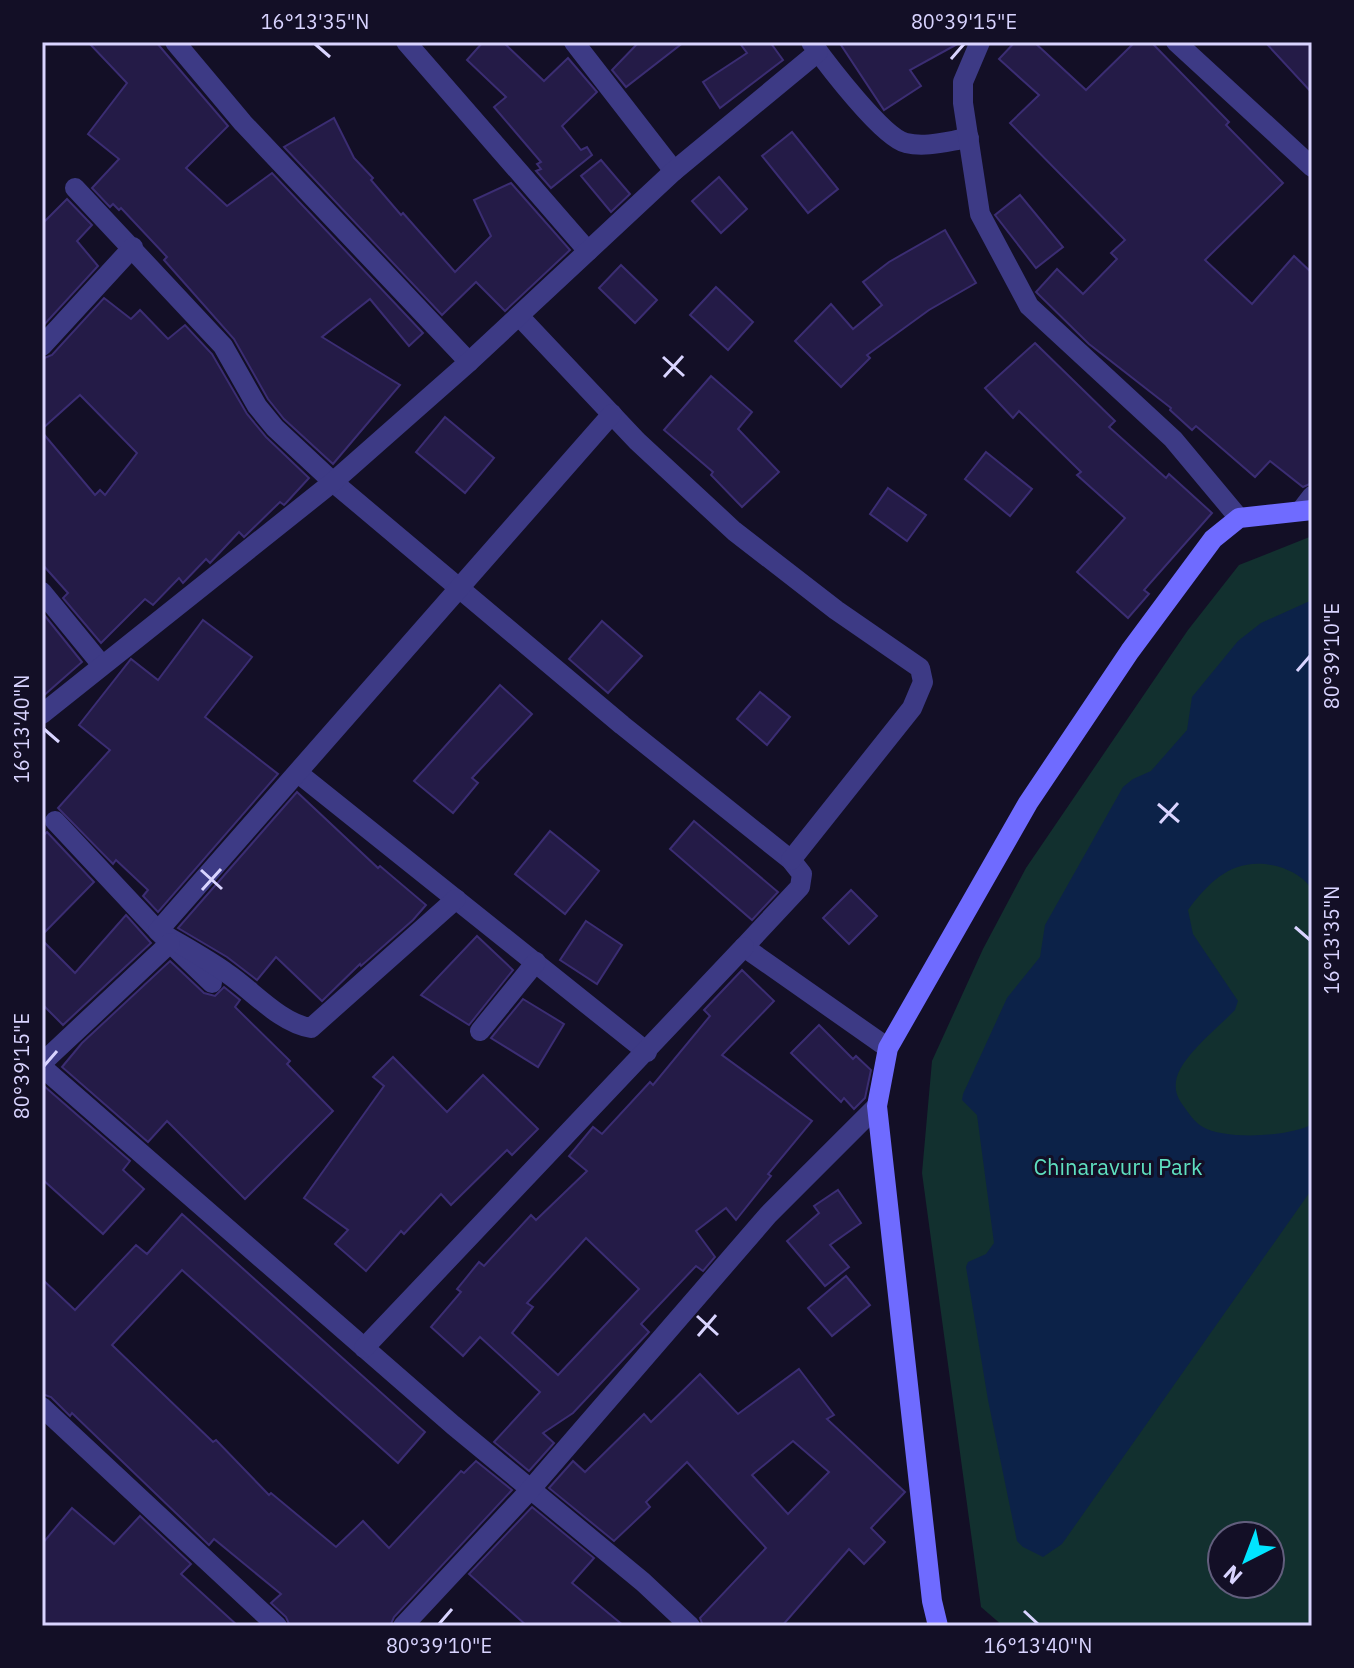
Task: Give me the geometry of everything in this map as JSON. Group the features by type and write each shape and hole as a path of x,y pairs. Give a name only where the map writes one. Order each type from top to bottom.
{"main road":[{"path":"938,1626 932,1601 877,1106 888,1048 1028,803 1130,651 1213,539 1239,518 1309,505"}],"street":[{"path":"175,42 243,123 469,362"},
{"path":"406,42 588,251"},
{"path":"574,42 674,171"},
{"path":"980,42 963,82 963,103 980,214 1029,306 1173,439 1239,518"},
{"path":"1176,42 1312,167"},
{"path":"42,714 333,482 814,47 886,132 904,143 929,145 969,138"},
{"path":"75,188 223,346 257,406 275,428 333,482 526,641 622,725 791,860 802,874 800,887 364,1348"},
{"path":"42,346 133,247"},
{"path":"519,316 637,441 734,531 836,610 920,668 923,682 912,708 791,860"},
{"path":"612,414 298,773 164,937 42,1065 364,1348 643,1582 690,1626"},
{"path":"42,592 101,664"},
{"path":"298,773 647,1052"},
{"path":"55,821 164,937 212,983"},
{"path":"164,937 227,973 302,1027 311,1028 456,899"},
{"path":"744,947 888,1048"},
{"path":"480,1031 536,962"},
{"path":"403,1626 530,1490 768,1215 877,1106"},
{"path":"42,1407 277,1626"}],"green space":[{"name":"Chinaravuru Park","path":"1312,536 1312,1626 1003,1626 981,1607 922,1173 932,1061 983,949 1026,868 1188,630 1239,565"}],"water":[{"path":"1312,600 1312,890 1303,879 1283,868 1267,864 1240,866 1217,878 1188,910 1193,934 1238,1001 1235,1010 1185,1062 1176,1081 1176,1091 1191,1117 1213,1131 1241,1135 1274,1134 1312,1124 1312,1189 1062,1544 1043,1557 1017,1541 988,1400 966,1267 968,1262 986,1254 994,1243 977,1115 962,1100 963,1094 1007,998 1040,957 1045,925 1123,787 1151,771 1187,730 1192,697 1238,641 1261,623"}],"building":[{"path":"88,42 156,42 228,126 186,168 227,206 272,173 423,333 409,346 370,299 322,337 400,385 333,464 284,419 268,399 234,339 164,260 167,257 121,208 119,210 113,204 110,207 92,188 119,159 88,134 127,83"},
{"path":"483,42 503,42 544,81 568,58 597,92 562,126 581,150 587,147 592,155 551,188 536,171 541,169 537,164 541,162 494,107 506,97 467,60"},
{"path":"639,42 684,42 626,87 612,70"},
{"path":"739,42 770,42 783,60 720,108 703,82 747,53"},
{"path":"839,42 961,42 910,70 921,86 884,110"},
{"path":"1015,42 1034,42 1086,90 1135,42 1151,42 1283,183 1205,260 1252,304 1294,256 1312,273 1312,483 1303,487 1270,461 1255,477 1196,426 1192,430 1171,408 1089,344 1036,292 1057,269 1083,294 1117,259 1111,253 1125,240 1010,123 1039,95 999,59"},
{"path":"1265,42 1312,42 1312,93"},
{"path":"334,118 354,158 373,178 371,180 455,272 491,236 474,200 511,183 570,250 505,311 476,282 442,315 284,147"},
{"path":"792,132 838,189 808,213 762,156"},
{"path":"601,160 630,194 611,212 581,176"},
{"path":"719,177 747,209 721,233 692,201"},
{"path":"1020,195 1063,247 1036,268 995,215"},
{"path":"67,199 92,225 77,241 98,266 42,327 42,224"},
{"path":"945,230 976,283 929,310 867,355 870,358 841,387 795,341 831,304 853,329 882,305 863,282 889,262"},
{"path":"621,265 657,300 635,323 599,288"},
{"path":"716,287 753,322 728,350 690,315"},
{"path":"104,298 131,319 140,310 168,339 185,325 212,354 247,414 309,478 284,505 280,502 244,537 239,532 210,563 206,559 183,583 179,578 153,605 145,599 101,643 63,598 68,593 42,564 42,432 95,495 100,490 105,495 137,453 80,395 42,429 42,359 52,355"},
{"path":"1035,343 1115,421 1109,427 1166,478 1169,474 1212,513 1144,590 1149,594 1128,618 1077,572 1125,518 1077,475 1081,472 1019,411 1013,418 985,388"},
{"path":"711,376 752,412 738,429 779,472 742,507 711,475 713,472 664,430"},
{"path":"445,417 494,458 465,493 416,452"},
{"path":"986,452 1032,489 1010,516 965,479"},
{"path":"888,488 926,515 907,541 870,514"},
{"path":"45,616 82,662 42,697 42,619"},
{"path":"203,620 252,657 205,717 278,774 158,912 143,896 148,890 116,860 113,864 58,808 110,750 79,725 131,659 158,680"},
{"path":"602,621 642,656 608,693 569,659"},
{"path":"500,685 532,714 472,778 478,783 453,813 414,781"},
{"path":"760,692 790,717 767,745 737,719"},
{"path":"297,792 378,868 380,866 426,905 322,1001 276,957 257,980 227,957 178,928"},
{"path":"694,821 778,892 752,920 670,849"},
{"path":"550,831 599,871 565,914 515,874"},
{"path":"47,832 94,882 42,935 42,837"},
{"path":"851,890 877,916 849,944 823,918"},
{"path":"126,915 151,943 63,1025 42,1004 42,940 75,973"},
{"path":"586,921 622,945 597,984 560,960"},
{"path":"477,936 513,970 469,1025 421,995"},
{"path":"170,961 204,993 215,996 224,987 240,1000 235,1007 290,1061 287,1064 333,1111 245,1199 167,1121 148,1142 62,1067 82,1043"},
{"path":"742,970 774,1001 722,1055 812,1121 768,1174 771,1176 736,1220 726,1208 696,1231 715,1257 703,1271 696,1266 641,1324 649,1332 573,1413 543,1433 554,1443 529,1471 494,1442 540,1392 480,1337 463,1356 431,1327 461,1292 457,1289 479,1262 484,1266 531,1215 536,1220 587,1171 569,1156 593,1127 602,1134 650,1082 653,1085 710,1016 704,1010","holes":["586,1238 639,1289 558,1375 512,1333 533,1307 527,1303"]},
{"path":"523,999 564,1024 538,1067 491,1038"},
{"path":"819,1025 853,1059 856,1056 871,1070 865,1098 854,1109 844,1098 841,1102 791,1053"},
{"path":"393,1057 447,1112 483,1075 538,1129 512,1155 507,1150 451,1205 441,1194 404,1234 401,1231 366,1271 335,1244 348,1230 304,1198 384,1086 373,1077"},
{"path":"44,1086 130,1161 123,1170 144,1189 103,1234 42,1179"},
{"path":"838,1190 861,1223 830,1245 849,1267 825,1286 787,1241 819,1213 814,1206"},
{"path":"182,1214 425,1432 398,1463 182,1270 112,1345 213,1442 216,1440 269,1495 271,1493 336,1547 363,1521 389,1548 461,1471 464,1473 476,1461 512,1490 394,1617 390,1626 290,1626 286,1617 271,1603 281,1594 214,1539 209,1545 72,1413 70,1416 51,1397 42,1394 42,1279 75,1310 136,1245 147,1254"},
{"path":"846,1276 870,1305 832,1336 808,1308"},
{"path":"799,1369 834,1415 827,1419 905,1492 871,1528 885,1542 864,1564 849,1549 782,1626 703,1626 700,1618 766,1548 687,1462 646,1502 650,1507 614,1541 549,1488 573,1461 585,1472 644,1414 651,1422 700,1374 738,1414","holes":["793,1441 829,1472 788,1514 752,1475"]},
{"path":"532,1507 594,1558 572,1583 624,1626 527,1626 469,1574"},
{"path":"72,1508 114,1544 140,1516 191,1564 181,1574 238,1626 42,1626 42,1544"}]}
